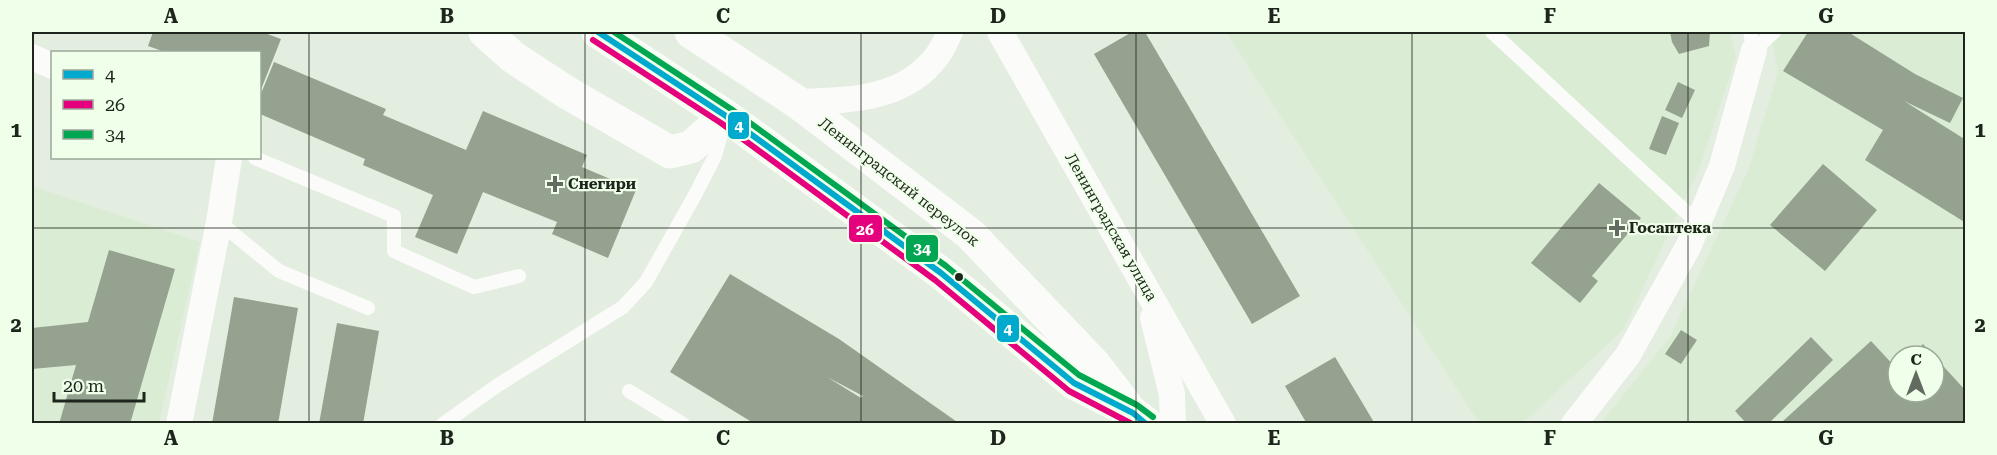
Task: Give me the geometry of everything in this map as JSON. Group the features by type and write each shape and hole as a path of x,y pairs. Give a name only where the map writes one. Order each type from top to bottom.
{"main road":[{"path":"485,32 513,57 566,92 670,152 691,147 726,116"},
{"name":"Ленинградский переулок","path":"598,32 726,116 941,273 1074,383 1140,418"},
{"name":"Ленинградский переулок","path":"691,32 797,102 970,234 1095,365 1140,418"}],"street":[{"path":"797,102 848,100 889,93 915,78 937,57 950,32"},
{"name":"Ленинградская улица","path":"1000,32 1223,423"},
{"path":"1574,423 1628,355 1688,247 1722,166 1752,41"},
{"path":"32,57 51,66"},
{"path":"179,423 219,222 229,159"},
{"path":"1144,286 1172,394 1173,423"}],"lane":[{"path":"1492,32 1698,223"},
{"path":"1752,41 1774,32"},
{"path":"443,423 498,385 623,307 646,282 695,195 715,156 726,116"},
{"path":"257,159 394,216 394,251 404,256 474,287 519,276"},
{"path":"219,222 279,271 368,308"},
{"path":"629,391 683,423"}],"shaded area":[{"path":"1226,32 1730,32 1736,57 1700,167 1623,330 1523,423 1479,423"},
{"path":"1770,32 1965,32 1965,423 1600,424 1670,337 1748,170 1778,72"},
{"path":"32,186 200,242 159,423 32,424"}],"building":[{"path":"153,32 262,32 281,39 261,89 261,51 162,51 148,46"},
{"path":"1132,32 1145,32 1300,296 1252,324 1094,54"},
{"path":"1670,32 1710,32 1709,46 1679,54 1672,42"},
{"path":"1808,32 1848,32 1915,74 1963,98 1950,123 1904,101 1966,140 1966,223 1865,160 1883,130 1783,71"},
{"path":"274,62 386,109 383,115 466,150 483,111 587,155 582,167 636,190 608,258 552,234 557,222 483,192 457,254 415,237 433,195 363,165 365,159 261,114 261,94"},
{"path":"1678,82 1695,90 1682,118 1665,110"},
{"path":"1662,116 1679,123 1666,155 1649,149"},
{"path":"1823,164 1877,210 1825,271 1770,225"},
{"path":"1599,183 1641,218 1592,276 1598,281 1580,303 1531,263"},
{"path":"109,250 175,269 130,424 59,424 76,365 32,369 32,328 88,322"},
{"path":"730,274 839,339 960,424 755,424 670,372","holes":["827,377 863,396 861,398"]},
{"path":"234,297 298,308 278,424 212,424"},
{"path":"337,323 379,331 363,424 319,424"},
{"path":"1681,330 1697,340 1681,364 1665,354"},
{"path":"1811,337 1833,360 1768,424 1747,424 1735,411"},
{"path":"1871,341 1886,357 1886,404 1946,404 1946,369 1966,391 1966,424 1785,424 1783,421"},
{"path":"1335,357 1375,424 1307,424 1285,386"}],"transit line":[{"name":"4","path":"598,32 726,116 941,273 1074,383 1133,413 1146,424"},
{"name":"34","path":"614,32 731,109 946,266 1079,375 1137,405 1153,417"},
{"name":"26","path":"593,40 721,123 935,280 1069,391 1132,424"}],"place":[{"name":"Снегири","path":"555,184"},
{"name":"Госаптека","path":"1617,228"}]}
